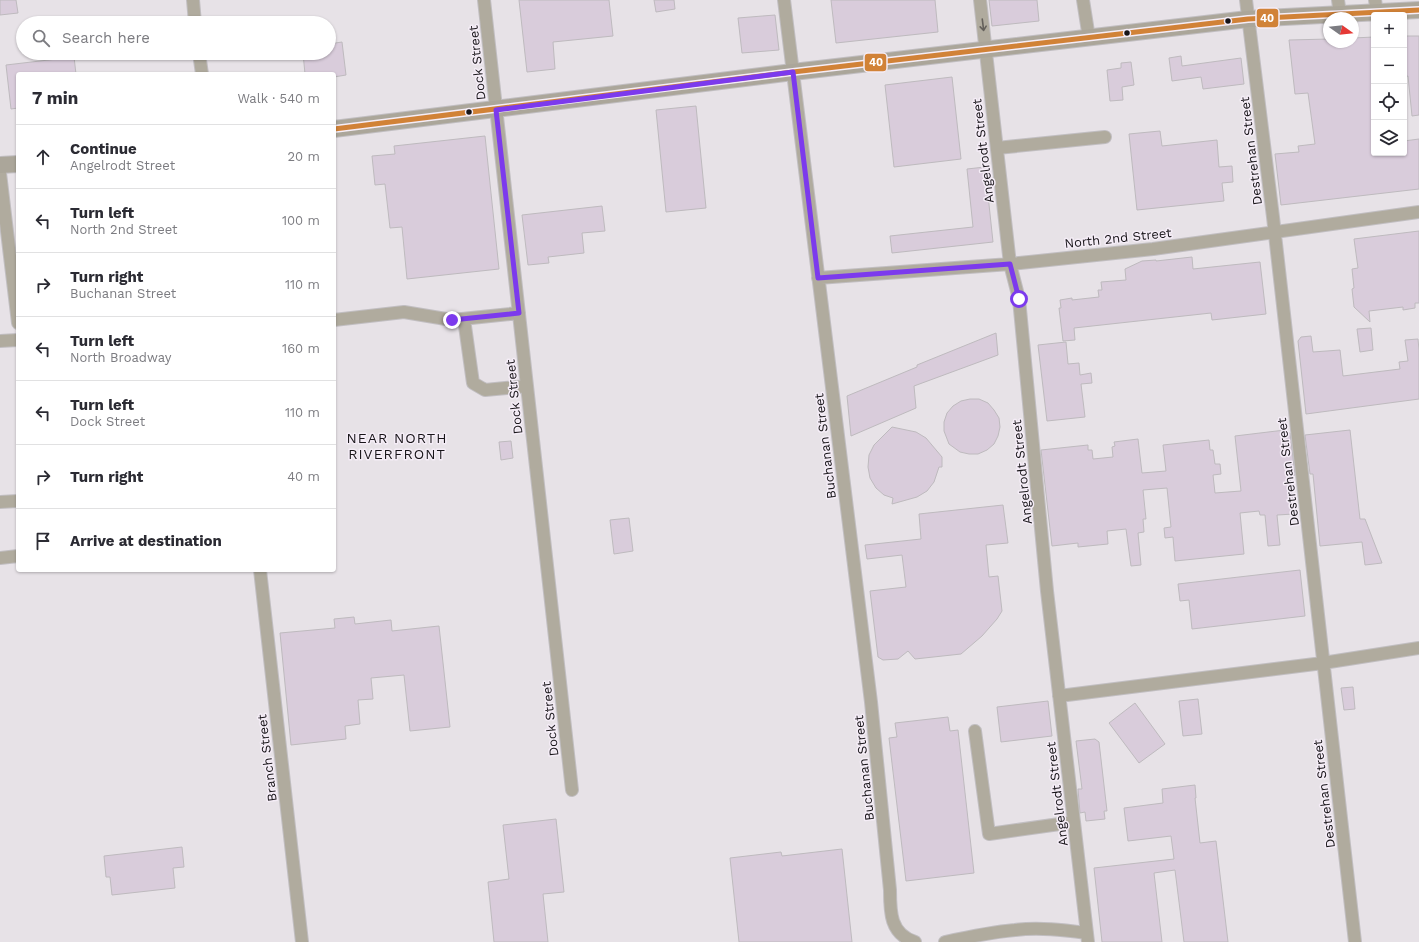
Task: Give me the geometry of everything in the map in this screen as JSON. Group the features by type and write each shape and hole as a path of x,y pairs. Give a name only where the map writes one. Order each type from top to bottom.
{"main road":[{"path":"336,128 496,110 793,72 1089,38 1339,7 1376,6 1419,10"},
{"path":"0,165 16,164"}],"street":[{"path":"192,0 195,16"},
{"name":"Dock Street","path":"484,0 572,790"},
{"name":"Buchanan Street","path":"784,0 871,702 890,890 890,905 893,920 899,933 907,939 915,942"},
{"name":"Angelrodt Street","path":"980,0 1010,264 1019,299 1047,592 1087,938"},
{"path":"1084,0 1089,38"},
{"name":"Destrehan Street","path":"1246,0 1275,232 1356,942"},
{"path":"200,60 202,72"},
{"path":"997,148 1105,137"},
{"path":"0,174 16,306"},
{"name":"North 2nd Street","path":"818,278 1010,264 1153,249 1419,212"},
{"path":"336,320 404,312 452,320 519,313"},
{"path":"464,319 473,383 485,390 527,386"},
{"path":"0,341 16,340"},
{"path":"0,502 16,501"},
{"path":"0,558 16,556"},
{"name":"Branch Street","path":"260,572 302,942"},
{"path":"1059,696 1419,648"},
{"path":"976,731 989,834 1074,822"},
{"path":"945,942 971,936 1016,930 1060,930 1087,938"}],"building":[{"path":"0,0 16,0 18,13 0,15"},
{"path":"519,0 609,0 613,36 553,42 555,69 527,72"},
{"path":"654,0 674,0 675,9 656,12"},
{"path":"831,0 935,0 938,32 836,43"},
{"path":"989,0 1037,0 1039,21 992,26"},
{"path":"775,15 779,50 742,53 738,18"},
{"path":"1407,36 1419,36 1419,115 1412,116 1408,76"},
{"path":"1371,37 1371,156 1407,156 1407,141 1419,139 1419,189 1281,205 1275,154 1299,152 1298,146 1315,144 1308,93 1295,94 1289,40 1323,39 1323,48 1359,48 1359,38"},
{"path":"342,42 346,75 336,77 336,72 305,72 304,60 336,60 336,43"},
{"path":"1181,56 1182,66 1241,58 1244,84 1203,89 1201,77 1172,81 1169,58"},
{"path":"48,60 74,60 76,72 16,72 16,108 11,109 6,65"},
{"path":"1131,62 1134,85 1122,87 1123,100 1110,101 1107,70 1121,68 1121,63"},
{"path":"952,77 961,159 894,167 885,85"},
{"path":"696,106 706,208 666,212 656,110"},
{"path":"1160,131 1162,146 1217,140 1219,167 1232,166 1233,182 1222,183 1224,201 1137,210 1129,134"},
{"path":"485,136 499,269 407,279 402,227 390,228 385,184 375,185 372,156 395,154 394,146"},
{"path":"985,167 993,242 892,253 890,236 973,227 967,169"},
{"path":"602,206 605,231 582,233 584,253 548,257 549,263 528,265 522,215"},
{"path":"1419,231 1419,303 1415,303 1415,308 1403,310 1403,307 1369,311 1370,322 1354,307 1352,269 1358,268 1354,239"},
{"path":"1192,257 1193,269 1260,262 1266,314 1212,320 1211,313 1074,328 1075,340 1063,341 1059,308 1061,308 1060,300 1099,297 1098,290 1102,290 1101,282 1126,280 1125,269 1142,261"},
{"path":"1371,328 1373,350 1360,352 1357,329"},
{"path":"996,333 998,355 914,386 916,408 851,436 847,396 917,367 917,365"},
{"path":"1311,336 1313,352 1340,350 1343,376 1400,369 1399,362 1408,361 1405,340 1418,339 1419,399 1306,414 1298,341 1301,337"},
{"path":"1066,342 1068,364 1079,363 1080,375 1091,373 1092,383 1081,384 1085,417 1047,421 1038,345"},
{"path":"979,399 988,403 999,418 1000,427 994,444 987,450 978,454 960,452 949,444 944,431 944,422 947,413 953,406 961,401"},
{"path":"892,427 916,432 926,438 942,457 942,467 939,467 934,482 927,491 917,497 892,504 893,498 884,495 876,488 870,478 868,467 869,455 874,445"},
{"path":"1285,430 1285,434 1290,433 1295,475 1290,476 1294,514 1277,515 1280,545 1268,546 1265,515 1260,515 1259,511 1240,513 1244,554 1175,561 1173,537 1165,538 1164,528 1171,527 1167,488 1143,490 1146,519 1143,519 1144,532 1138,533 1141,565 1131,566 1126,529 1107,531 1108,544 1078,547 1078,543 1052,546 1041,450 1088,445 1088,450 1092,450 1093,459 1113,457 1112,447 1115,446 1114,442 1138,439 1142,473 1166,471 1163,445 1209,440 1210,450 1213,450 1215,464 1220,464 1221,474 1213,475 1215,493 1241,491 1235,436"},
{"path":"1350,430 1360,519 1365,519 1382,563 1365,565 1362,542 1320,546 1313,474 1310,474 1305,435"},
{"path":"511,441 513,458 501,460 499,442"},
{"path":"1003,505 1008,543 986,545 989,577 998,576 1002,611 997,619 982,636 961,654 915,659 908,651 898,659 883,660 878,657 870,591 906,587 902,555 867,559 865,545 921,539 919,514"},
{"path":"629,518 633,551 614,554 610,520"},
{"path":"1300,570 1305,616 1192,629 1189,600 1180,601 1178,584"},
{"path":"354,617 355,624 391,620 392,631 439,626 450,727 410,731 404,675 371,678 373,699 358,700 360,724 345,726 346,739 291,745 280,633 335,628 334,619"},
{"path":"1353,687 1355,709 1344,710 1341,688"},
{"path":"1198,699 1202,734 1183,736 1179,701"},
{"path":"1048,701 1052,736 1001,742 997,707"},
{"path":"1135,703 1165,744 1139,763 1109,723"},
{"path":"948,717 950,731 958,730 974,873 906,881 889,738 897,737 895,723"},
{"path":"1095,739 1099,742 1107,811 1104,811 1105,819 1086,821 1085,812 1080,813 1078,789 1082,789 1076,741"},
{"path":"1195,785 1200,843 1216,841 1228,942 1184,942 1175,870 1154,873 1162,942 1102,942 1094,868 1174,859 1171,836 1128,841 1124,808 1163,803 1162,789"},
{"path":"556,819 564,892 543,894 548,942 494,942 488,882 509,879 503,825"},
{"path":"182,847 184,867 173,868 175,888 112,895 110,877 106,877 104,856"},
{"path":"842,849 852,942 739,942 730,858 781,852 782,856"}],"transit line":[{"name":"40","path":"336,129 793,72 1248,19 1419,10"}],"district":[{"name":"NEAR NORTH RIVERFRONT","path":"397,446"}],"route":[{"path":"452,320 519,313 496,110 793,72 818,278 1010,264 1019,299"}]}
